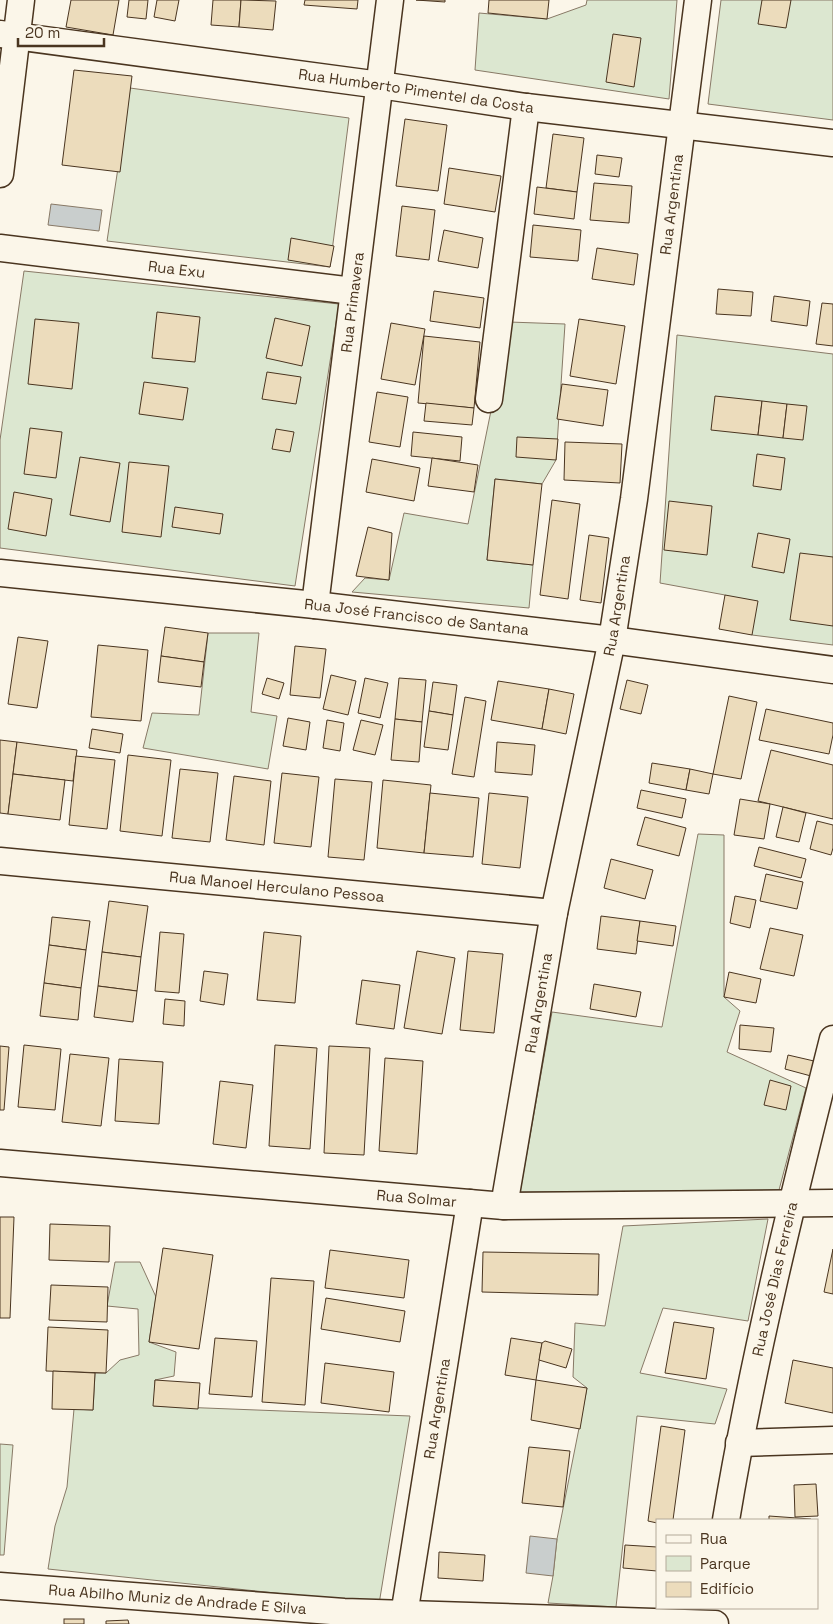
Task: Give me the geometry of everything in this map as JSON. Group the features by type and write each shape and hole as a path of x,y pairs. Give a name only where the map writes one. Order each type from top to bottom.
{"street":[{"path":"0,174 8,35 21,0"},
{"name":"Rua Primavera","path":"315,605 352,292 390,0"},
{"name":"Rua Argentina","path":"504,1206 554,913 612,640 634,499 698,0"},
{"name":"Rua Humberto Pimentel da Costa","path":"8,35 380,85 526,107 833,143"},
{"path":"489,399 526,107"},
{"name":"Rua Exu","path":"0,248 352,292"},
{"name":"Rua José Francisco de Santana","path":"0,573 315,605 612,640 833,670"},
{"name":"Rua Manoel Herculano Pessoa","path":"0,861 554,913"},
{"name":"Rua José Dias Ferreira","path":"726,1519 739,1443 792,1203 833,1039"},
{"name":"Rua Solmar","path":"0,1163 504,1206 833,1203"},
{"name":"Rua Argentina","path":"404,1615 470,1203"},
{"path":"739,1443 833,1440"},
{"name":"Rua Abilho Muniz de Andrade E Silva","path":"0,1586 345,1618 404,1615 715,1624"},
{"path":"708,1624 711,1609"}],"green space":[{"path":"587,0 677,0 669,99 475,70 479,13 547,19 586,5"},
{"path":"721,0 833,0 833,120 708,104"},
{"path":"130,88 349,118 330,267 107,241"},
{"path":"24,271 339,304 295,586 0,548 0,440"},
{"path":"509,322 565,324 556,460 542,484 495,479 487,560 533,565 529,608 352,592 365,578 389,580 404,513 468,524"},
{"path":"677,335 833,354 833,645 752,635 725,595 660,583"},
{"path":"208,633 259,633 251,712 277,716 268,769 143,748 152,713 199,715"},
{"path":"698,834 724,835 724,997 740,1011 727,1052 806,1088 779,1190 520,1192 552,1012 662,1027"},
{"path":"768,1219 748,1321 663,1308 640,1373 727,1389 715,1424 637,1416 616,1607 548,1603 557,1539 587,1388 573,1377 575,1323 605,1326 623,1226"},
{"path":"115,1262 140,1262 156,1297 149,1342 176,1352 174,1376 155,1380 154,1406 410,1416 379,1604 48,1569 55,1526 67,1487 74,1409 93,1410 95,1373 106,1373 120,1360 139,1355 138,1309 107,1306"},
{"path":"0,1444 13,1445 4,1555 0,1555"}],"shaded area":[{"path":"51,204 102,210 99,231 48,225"},
{"path":"530,1536 557,1539 553,1576 526,1573"}],"building":[{"path":"71,0 119,0 113,35 66,27"},
{"path":"129,0 148,0 146,19 127,17"},
{"path":"157,0 179,0 175,21 154,17"},
{"path":"213,0 241,0 239,27 211,25"},
{"path":"241,0 276,1 273,30 239,27"},
{"path":"305,0 358,0 357,9 304,5"},
{"path":"416,0 445,0 445,2"},
{"path":"489,0 549,0 547,19 488,13"},
{"path":"762,0 791,0 786,28 758,24"},
{"path":"613,34 641,38 634,87 606,82"},
{"path":"74,70 132,76 120,172 62,165"},
{"path":"405,119 447,125 438,191 396,186"},
{"path":"553,134 584,138 577,192 546,188"},
{"path":"597,155 622,158 619,177 595,174"},
{"path":"449,168 501,176 495,212 444,204"},
{"path":"594,183 632,186 629,223 590,220"},
{"path":"537,187 577,192 574,219 534,214"},
{"path":"402,206 435,210 429,260 396,256"},
{"path":"533,225 581,230 578,261 530,257"},
{"path":"444,230 483,238 478,268 438,261"},
{"path":"291,238 334,246 330,267 288,260"},
{"path":"597,248 638,254 634,285 592,279"},
{"path":"718,289 753,292 751,316 716,314"},
{"path":"434,291 484,298 480,328 430,321"},
{"path":"774,296 810,301 807,326 771,321"},
{"path":"822,303 833,304 833,346 816,344"},
{"path":"157,312 200,317 195,362 152,358"},
{"path":"275,318 310,326 302,366 266,358"},
{"path":"35,319 79,323 72,389 28,384"},
{"path":"579,319 625,326 616,384 570,376"},
{"path":"391,323 425,329 415,385 381,379"},
{"path":"424,336 480,342 474,408 418,403"},
{"path":"267,372 301,377 296,404 262,399"},
{"path":"144,382 188,388 183,420 139,414"},
{"path":"562,384 608,390 603,426 557,419"},
{"path":"377,392 408,397 400,447 369,442"},
{"path":"715,396 762,401 758,435 711,430"},
{"path":"762,401 787,404 783,438 758,435"},
{"path":"426,403 474,408 472,425 424,421"},
{"path":"787,404 807,406 803,440 783,438"},
{"path":"30,428 62,432 56,478 24,474"},
{"path":"276,429 294,432 290,452 272,449"},
{"path":"413,432 462,437 460,461 411,456"},
{"path":"517,437 558,439 556,460 516,457"},
{"path":"565,442 622,444 620,483 564,480"},
{"path":"757,454 785,458 781,490 753,486"},
{"path":"80,457 120,463 110,522 70,515"},
{"path":"432,458 478,465 474,492 428,486"},
{"path":"372,459 420,468 414,501 366,492"},
{"path":"129,462 169,466 161,537 122,532"},
{"path":"495,479 542,484 533,565 487,560"},
{"path":"14,492 52,499 46,536 8,529"},
{"path":"552,500 580,504 568,599 540,595"},
{"path":"669,501 712,506 707,555 664,550"},
{"path":"175,507 223,514 220,534 172,527"},
{"path":"368,527 392,533 389,580 356,576"},
{"path":"758,533 790,539 784,573 752,567"},
{"path":"589,535 609,538 601,603 580,600"},
{"path":"800,553 833,557 833,626 790,620"},
{"path":"725,595 758,601 752,635 719,629"},
{"path":"165,627 208,633 204,662 161,656"},
{"path":"18,637 48,641 37,708 8,704"},
{"path":"98,645 148,650 141,721 91,717"},
{"path":"295,646 326,649 320,698 290,695"},
{"path":"161,656 204,662 201,687 158,682"},
{"path":"331,675 356,681 348,715 323,709"},
{"path":"267,678 284,683 279,699 262,694"},
{"path":"365,678 388,683 380,718 358,713"},
{"path":"399,678 426,680 422,722 395,719"},
{"path":"627,680 648,685 641,714 620,709"},
{"path":"498,681 549,689 542,729 491,720"},
{"path":"433,682 457,685 453,715 429,711"},
{"path":"549,689 574,694 566,734 542,729"},
{"path":"729,696 757,702 741,779 713,774"},
{"path":"465,697 486,701 474,777 452,774"},
{"path":"766,709 833,723 833,735 829,754 759,740"},
{"path":"429,711 453,715 448,750 424,747"},
{"path":"288,718 310,722 306,750 283,746"},
{"path":"395,719 422,722 419,762 391,760"},
{"path":"327,720 344,723 340,751 323,748"},
{"path":"361,720 383,725 375,755 353,750"},
{"path":"92,729 123,734 120,753 89,748"},
{"path":"0,740 17,742 8,814 0,813"},
{"path":"17,742 77,750 73,781 13,774"},
{"path":"497,742 535,745 532,775 495,772"},
{"path":"771,750 833,765 833,819 758,801"},
{"path":"128,755 171,760 162,836 120,831"},
{"path":"76,756 115,760 107,829 69,825"},
{"path":"652,763 690,769 686,790 649,783"},
{"path":"180,769 218,773 210,842 172,838"},
{"path":"690,769 713,774 709,794 686,790"},
{"path":"282,773 319,777 311,847 274,843"},
{"path":"13,774 65,780 60,820 8,814"},
{"path":"234,776 271,781 264,845 226,840"},
{"path":"335,779 372,782 364,860 328,857"},
{"path":"383,780 431,785 424,853 377,848"},
{"path":"641,790 686,799 682,818 637,808"},
{"path":"430,793 479,798 473,857 424,853"},
{"path":"489,793 528,797 520,868 482,864"},
{"path":"740,799 770,804 764,839 734,835"},
{"path":"783,807 806,813 799,842 776,837"},
{"path":"645,817 686,828 679,856 637,845"},
{"path":"817,821 833,825 833,848 831,855 810,849"},
{"path":"759,847 806,859 801,878 754,866"},
{"path":"611,859 653,870 645,899 604,888"},
{"path":"766,874 803,882 797,909 760,901"},
{"path":"735,896 756,900 750,928 730,923"},
{"path":"109,901 148,906 141,957 102,952"},
{"path":"601,916 640,921 636,954 597,949"},
{"path":"52,917 90,921 86,950 49,945"},
{"path":"640,921 676,926 673,946 637,941"},
{"path":"770,928 803,935 794,976 760,969"},
{"path":"160,932 184,934 179,993 155,991"},
{"path":"264,932 301,936 295,1003 257,1000"},
{"path":"49,945 86,950 81,988 44,983"},
{"path":"417,951 455,958 442,1034 404,1028"},
{"path":"468,951 503,954 494,1033 460,1030"},
{"path":"102,952 141,957 137,991 98,986"},
{"path":"204,971 228,974 224,1005 200,1001"},
{"path":"729,972 761,979 756,1003 724,997"},
{"path":"362,980 400,985 394,1029 356,1024"},
{"path":"44,983 81,988 78,1020 40,1016"},
{"path":"594,984 641,992 636,1017 590,1009"},
{"path":"98,986 137,991 133,1022 94,1017"},
{"path":"165,999 185,1001 184,1026 163,1024"},
{"path":"740,1025 774,1028 771,1052 739,1049"},
{"path":"24,1045 61,1049 55,1110 18,1107"},
{"path":"275,1045 317,1048 310,1149 269,1146"},
{"path":"0,1046 9,1047 4,1110 0,1110"},
{"path":"329,1046 370,1048 364,1155 324,1153"},
{"path":"70,1054 109,1058 101,1126 62,1122"},
{"path":"788,1055 814,1061 811,1076 785,1069"},
{"path":"385,1058 423,1061 417,1154 379,1151"},
{"path":"119,1059 163,1062 159,1124 115,1121"},
{"path":"770,1080 791,1086 786,1110 764,1105"},
{"path":"220,1081 253,1085 246,1148 213,1144"},
{"path":"0,1217 14,1217 10,1318 0,1318"},
{"path":"50,1224 110,1226 109,1262 49,1260"},
{"path":"163,1248 213,1255 199,1349 149,1342"},
{"path":"833,1249 833,1294 824,1292"},
{"path":"330,1250 409,1260 404,1298 325,1288"},
{"path":"483,1252 599,1254 598,1295 482,1292"},
{"path":"271,1278 314,1281 305,1405 262,1402"},
{"path":"51,1285 108,1287 107,1322 49,1320"},
{"path":"326,1298 405,1311 400,1342 321,1329"},
{"path":"674,1322 714,1328 706,1379 665,1373"},
{"path":"48,1327 108,1330 106,1373 46,1371"},
{"path":"215,1338 257,1341 252,1397 209,1394"},
{"path":"511,1338 542,1343 536,1380 505,1375"},
{"path":"545,1341 572,1349 566,1368 539,1360 542,1343"},
{"path":"793,1360 833,1368 833,1413 785,1403"},
{"path":"325,1363 394,1372 389,1412 321,1403"},
{"path":"53,1371 95,1373 93,1410 52,1409"},
{"path":"155,1380 200,1383 198,1409 153,1406"},
{"path":"536,1380 587,1388 580,1429 531,1420"},
{"path":"661,1426 685,1430 673,1519 656,1519 656,1523 648,1521"},
{"path":"529,1447 570,1451 563,1507 522,1503"},
{"path":"816,1484 818,1516 795,1517 794,1485"},
{"path":"769,1516 811,1519 769,1519"},
{"path":"625,1545 656,1547 656,1571 623,1568"},
{"path":"439,1552 485,1555 483,1581 438,1578"},
{"path":"64,1619 84,1619 84,1624 64,1624"},
{"path":"128,1620 129,1624 106,1624 106,1621"}]}
